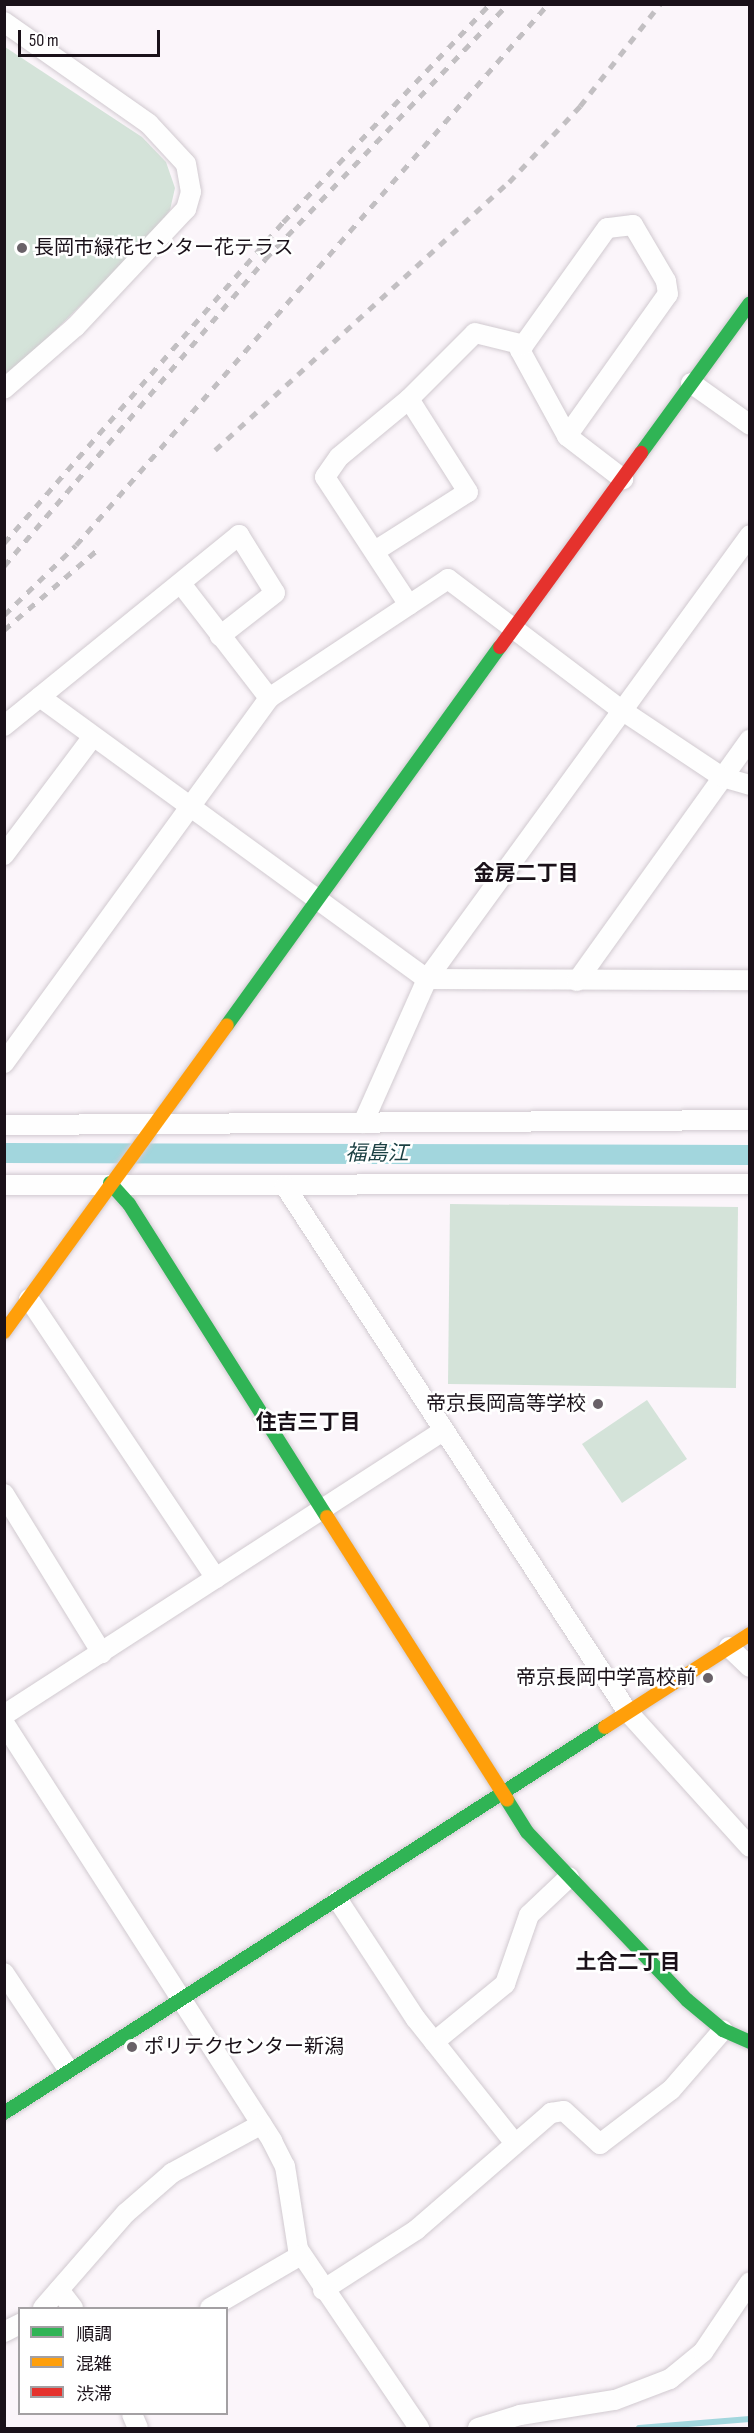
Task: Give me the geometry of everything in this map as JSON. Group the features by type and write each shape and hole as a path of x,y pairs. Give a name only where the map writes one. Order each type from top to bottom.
{"street":[{"path":"4,22 149,124 186,164 190,192 186,209 99,302 4,390"},
{"path":"567,436 668,294 666,281 633,225 607,228 524,345 523,360 567,436 623,478"},
{"path":"4,1332 316,898 750,303"},
{"path":"409,605 326,477 339,457 409,399 475,333 524,345"},
{"path":"692,384 750,425"},
{"path":"375,551 468,492 409,399"},
{"path":"4,726 182,585 238,535 275,593 220,636"},
{"path":"363,1123 427,979 620,709 750,535"},
{"path":"4,1063 269,698 448,579 512,630 620,709 722,777 750,784"},
{"path":"182,585 269,698"},
{"path":"40,697 92,738 190,805 427,979 750,980"},
{"path":"4,855 92,738"},
{"path":"577,981 750,739"},
{"path":"4,1125 150,1129 363,1123 750,1120"},
{"path":"114,1178 320,1511 502,1794 568,1877 723,2030 750,2042"},
{"path":"4,1185 114,1178 285,1186 750,1184"},
{"path":"285,1186 627,1711 750,1847"},
{"path":"29,1299 216,1578"},
{"path":"4,1715 443,1431"},
{"path":"4,1494 102,1653"},
{"path":"4,2112 750,1634"},
{"path":"729,1647 750,1667"},
{"path":"4,1723 262,2124 285,2166 301,2255 419,2428"},
{"path":"434,2042 506,1984 530,1916 568,1877"},
{"path":"338,1900 434,2042 514,2142"},
{"path":"4,1973 68,2069"},
{"path":"323,2290 416,2230 514,2142 551,2113 564,2111 600,2144 671,2090 723,2030"},
{"path":"44,2307 126,2213 172,2173 262,2124"},
{"path":"212,2307 301,2255"},
{"path":"478,2428 520,2415 615,2400 670,2379 703,2352 750,2282"},
{"path":"59,2290 72,2307"},
{"path":"4,2332 18,2325"}],"shaded area":[{"path":"5,47 142,137 166,162 175,188 170,210 150,237 5,380"},
{"path":"450,1204 738,1207 736,1388 448,1384"},
{"path":"647,1400 687,1459 622,1503 582,1444"}],"waterway":[{"name":"福島江","path":"4,1153 750,1155"},
{"path":"639,2428 750,2419"}],"railway":[{"path":"4,543 283,222 490,4"},
{"path":"4,566 265,259 508,4"},
{"path":"4,615 76,545 548,4"},
{"path":"215,450 509,182 580,106 660,4"},
{"path":"4,630 97,550"}],"traffic: fast":[{"path":"641,453 750,303"},
{"path":"227,1025 500,647"},
{"path":"110,1183 129,1204 327,1517"},
{"path":"4,2113 605,1727"},
{"path":"507,1800 527,1832 687,2000 723,2030 750,2042"}],"traffic: slow":[{"path":"4,1332 227,1025"},
{"path":"327,1517 507,1800"},
{"path":"605,1727 750,1634"}],"traffic: jam":[{"path":"500,647 641,453"}],"place":[{"name":"長岡市緑花センター花テラス","path":"22,248"},
{"name":"帝京長岡高等学校","path":"598,1404"},
{"name":"帝京長岡中学高校前","path":"708,1678"},
{"name":"ポリテクセンター新潟","path":"132,2047"}],"district":[{"name":"金房二丁目","path":"526,874"},
{"name":"住吉三丁目","path":"308,1423"},
{"name":"土合二丁目","path":"628,1963"}]}
